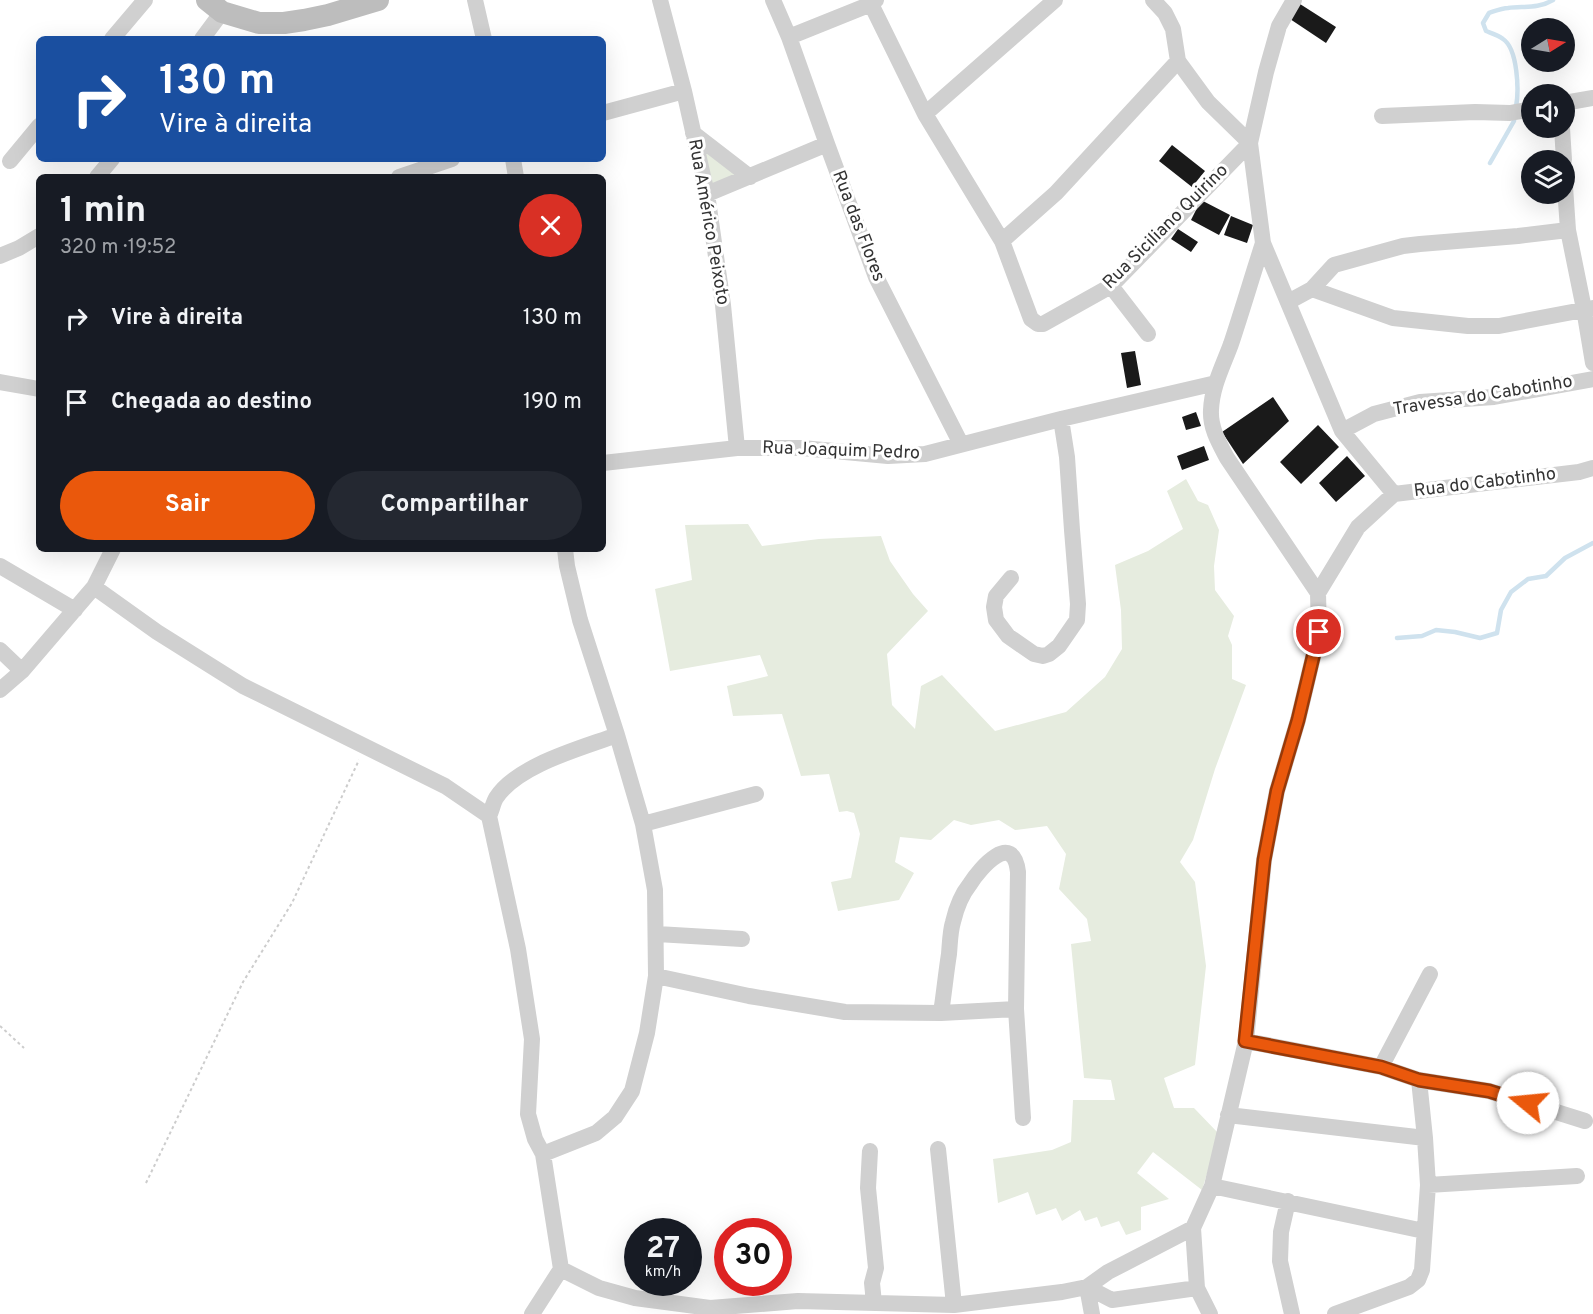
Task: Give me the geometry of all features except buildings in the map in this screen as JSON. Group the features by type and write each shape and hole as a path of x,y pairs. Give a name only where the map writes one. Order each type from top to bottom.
{"main road":[{"path":"214,6 259,23 284,23 328,15 378,0"}],"street":[{"path":"115,36 145,0"},
{"path":"475,0 483,36"},
{"name":"Rua Américo Peixoto","path":"660,0 684,91 707,194 723,305 737,448"},
{"name":"Rua das Flores","path":"773,0 789,37 876,277 961,444"},
{"path":"925,114 1055,0"},
{"path":"1153,0 1165,13 1173,29 1178,61 1208,102 1250,143"},
{"path":"1294,0 1279,26 1250,143 1263,243 1342,431 1394,494"},
{"path":"789,37 873,2 925,114 1002,242 1056,193 1178,61"},
{"path":"202,36 214,6"},
{"path":"606,112 684,91"},
{"path":"1575,101 1593,98"},
{"path":"1382,116 1521,111"},
{"path":"10,161 36,130"},
{"path":"693,133 750,177"},
{"name":"Rua Siciliano Quirino","path":"1002,242 1031,320 1038,324 1047,323 1110,286 1250,143"},
{"path":"707,194 827,144"},
{"path":"100,174 110,162"},
{"path":"408,174 443,162"},
{"path":"1566,204 1568,230 1589,309 1593,363"},
{"path":"1288,302 1312,289 1334,265 1403,246 1568,230"},
{"path":"0,255 19,248 36,238"},
{"path":"1210,1314 1197,1288 1193,1228 1212,1186 1245,1041 1264,860 1277,791 1298,720 1319,632 1318,593 1219,444 1211,411 1216,383 1231,346 1263,243"},
{"path":"1110,286 1148,334"},
{"path":"1312,289 1393,318 1456,325 1499,326 1589,309"},
{"name":"Travessa do Cabotinho","path":"1342,431 1374,414 1420,402 1494,397 1593,379"},
{"path":"0,382 36,388"},
{"name":"Rua Joaquim Pedro","path":"606,463 737,448 802,448 899,456 925,454 1216,383"},
{"path":"1011,578 996,596 994,608 996,620 1008,636 1034,654 1043,656 1049,654 1059,645 1077,620 1078,604 1067,457 1061,419"},
{"name":"Rua do Cabotinho","path":"1318,593 1358,527 1394,494 1579,472 1593,468"},
{"path":"0,690 22,671 94,587 112,552"},
{"path":"543,1154 596,1133 615,1117 632,1091 647,1033 656,976 655,890 643,824 580,620 565,552"},
{"path":"0,566 75,610"},
{"path":"94,587 157,632 243,686 445,786 489,816"},
{"path":"0,650 22,671"},
{"path":"532,1314 561,1269 543,1154 535,1139 528,1113 532,1039 518,949 489,816 496,798 515,778 539,764 617,735"},
{"path":"643,824 756,794"},
{"path":"941,1013 953,922 960,900 969,884 990,861 997,855 1010,854 1015,859 1018,872 1016,1009 1023,1118"},
{"path":"657,934 742,939"},
{"path":"1381,1067 1430,974"},
{"path":"656,976 749,996 845,1012 941,1013 1016,1009"},
{"path":"1245,1041 1381,1067 1419,1080 1489,1091 1585,1121"},
{"path":"1335,1314 1409,1287 1418,1280 1422,1270 1425,1256 1424,1232 1428,1185 1419,1080"},
{"path":"1228,1115 1425,1138"},
{"path":"938,1149 954,1305"},
{"path":"870,1151 868,1188 876,1268 872,1282 874,1304"},
{"path":"1428,1185 1577,1176"},
{"path":"1212,1186 1424,1232"},
{"path":"1288,1201 1281,1232 1280,1261 1292,1314"},
{"path":"561,1269 599,1288 635,1298 710,1308 798,1301 954,1305 1087,1287 1108,1272 1193,1228"},
{"path":"1087,1287 1112,1300 1197,1288"},
{"path":"1087,1287 1092,1314"}],"path":[{"path":"146,1183 243,982 292,903 365,747"},
{"path":"0,1026 24,1048"}],"shaded area":[{"path":"703,146 740,177 709,191"},
{"path":"1186,479 1198,501 1208,505 1219,530 1214,566 1215,590 1234,616 1228,636 1232,645 1232,679 1246,685 1215,769 1193,840 1180,862 1195,882 1206,966 1195,1065 1164,1078 1174,1108 1194,1108 1219,1134 1202,1190 1153,1152 1137,1173 1169,1199 1141,1207 1141,1230 1126,1235 1119,1221 1101,1227 1097,1217 1085,1221 1080,1210 1062,1221 1056,1208 1036,1215 1028,1192 998,1203 993,1159 1052,1150 1071,1142 1073,1100 1115,1100 1111,1080 1084,1078 1071,944 1091,941 1087,919 1059,889 1066,854 1047,826 1015,830 999,820 971,825 954,820 931,840 900,837 895,862 914,873 899,900 838,911 831,882 851,878 860,834 854,813 839,812 829,774 801,776 782,714 733,716 727,686 768,676 760,655 670,671 655,589 692,580 685,525 748,524 762,546 819,539 881,536 890,561 928,611 887,654 892,705 915,729 921,686 942,675 995,731 1066,712 1105,677 1122,649 1121,610 1115,565 1148,551 1183,529 1167,491"}],"waterway":[{"path":"1516,107 1517,81 1512,52 1503,39 1486,31 1483,23 1489,13 1506,8 1536,6 1553,0"},
{"path":"1490,163 1514,121 1514,115"},
{"path":"1397,638 1422,636 1436,630 1480,638 1497,633 1501,610 1511,592 1528,579 1546,576 1565,558 1593,543"}],"route":[{"path":"1319,632 1298,720 1277,791 1264,860 1245,1041 1381,1067 1419,1080 1489,1091 1528,1103"}]}
